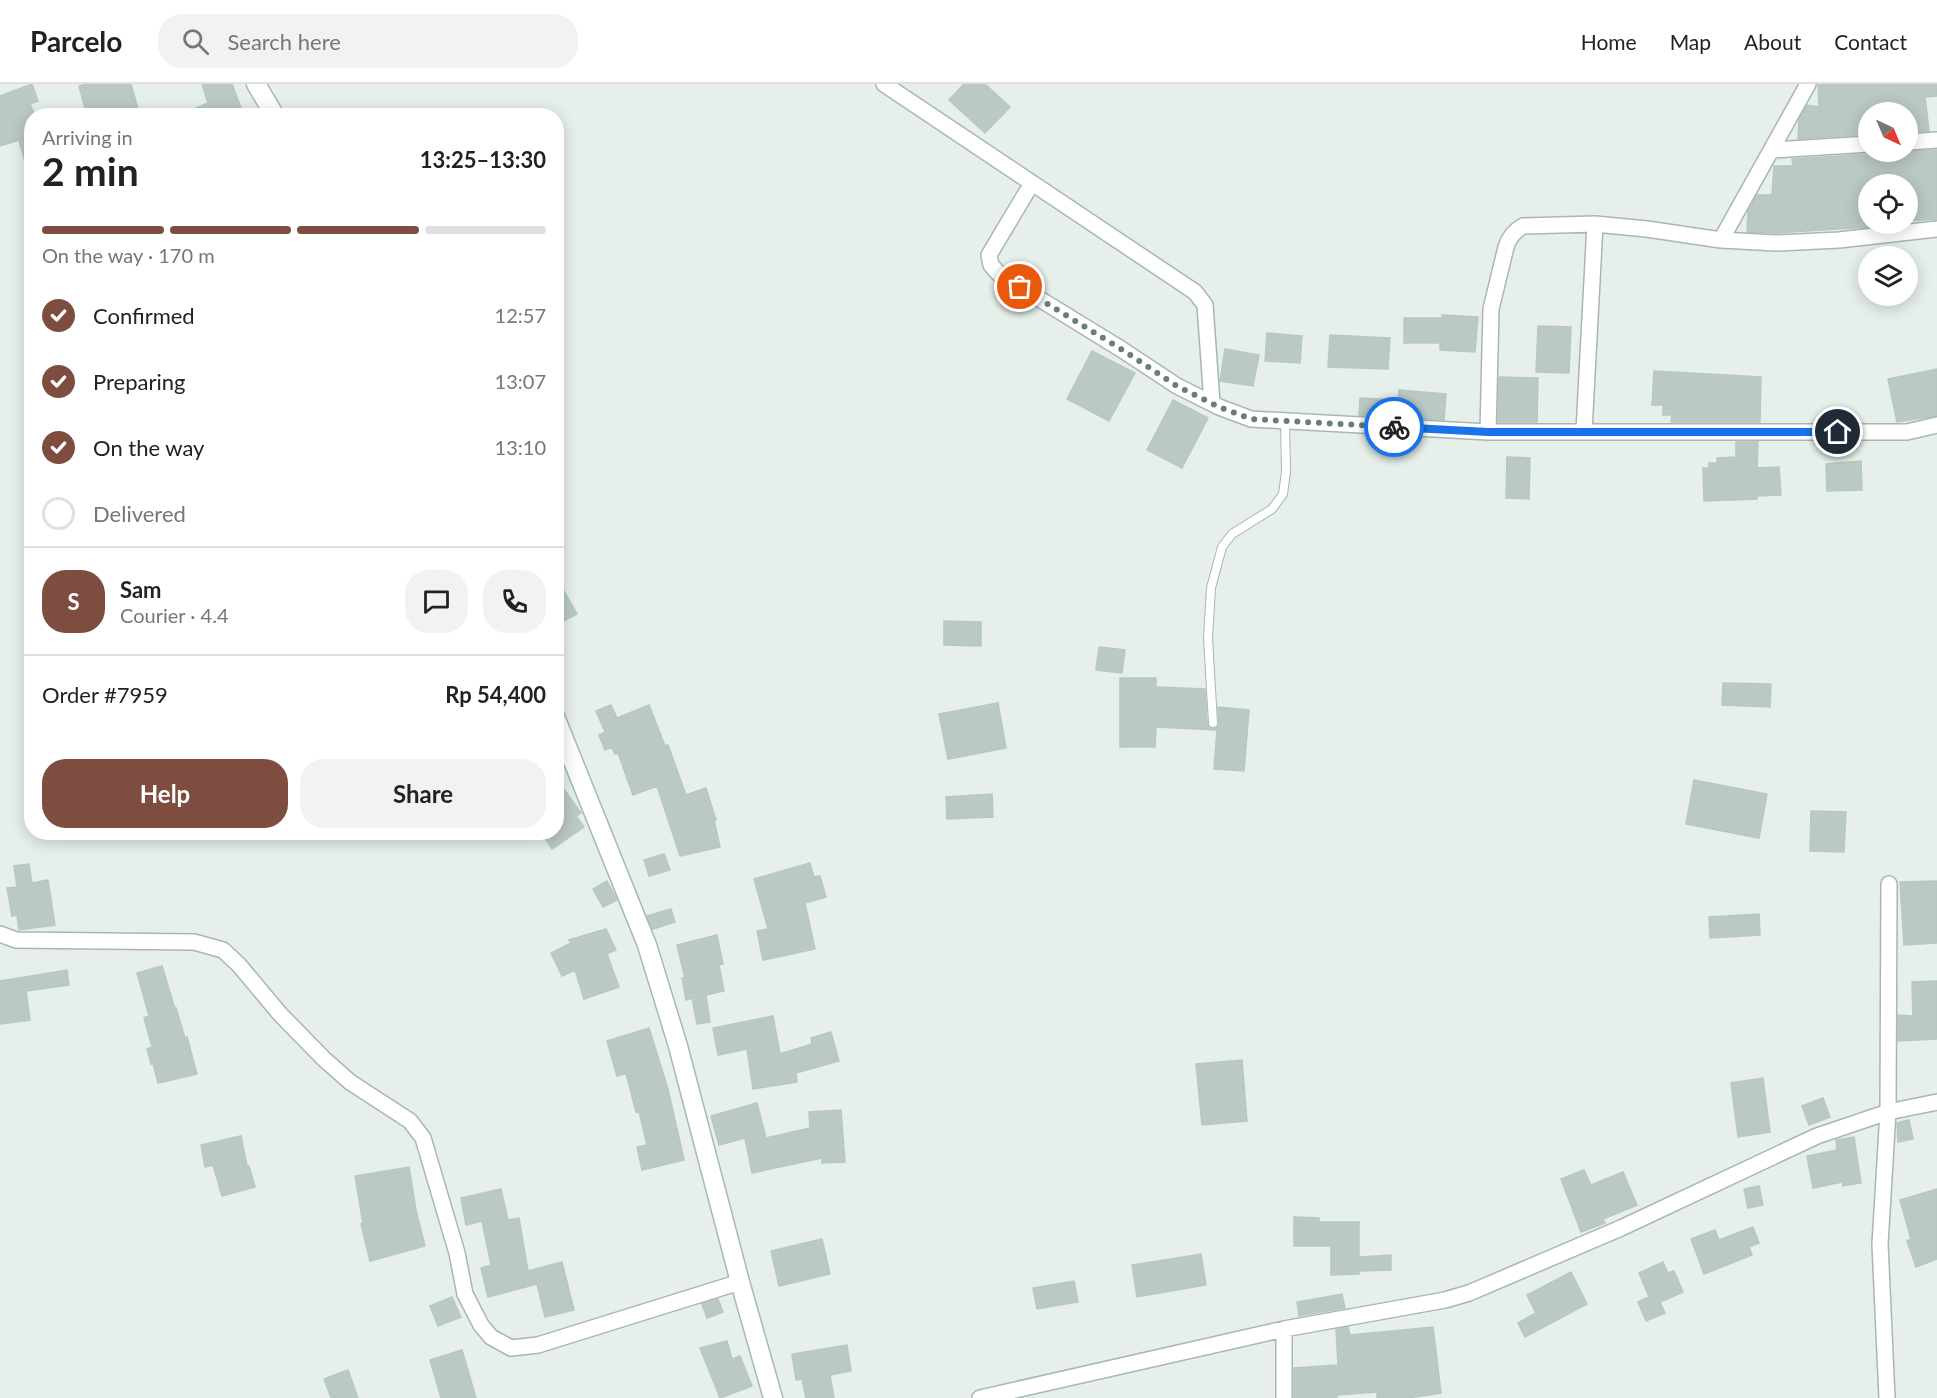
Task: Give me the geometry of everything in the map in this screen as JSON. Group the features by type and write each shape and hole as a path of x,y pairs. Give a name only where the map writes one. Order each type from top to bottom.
{"street":[{"path":"256,84 270,108"},
{"path":"884,84 1196,292 1205,305 1212,403"},
{"path":"1721,240 1808,84"},
{"path":"1918,141 1937,140"},
{"path":"1773,150 1858,145"},
{"path":"1032,183 989,255 991,264 999,274 1177,386 1251,419 1488,432 1907,432 1937,426"},
{"path":"1584,431 1595,224"},
{"path":"1488,432 1491,309 1509,239 1523,226 1595,224 1647,228 1721,240 1776,243 1839,240 1937,229"},
{"path":"564,739 647,945 678,1046 773,1398"},
{"path":"1887,1398 1880,1244 1888,1112 1889,884"},
{"path":"0,934 16,940 194,942 223,950 324,1059 350,1082 410,1121 423,1138 457,1253 465,1294 481,1325 491,1337 511,1348 538,1345 740,1282"},
{"path":"980,1398 1284,1329 1445,1300 1469,1293 1621,1228 1817,1136 1888,1112 1937,1102"},
{"path":"1284,1329 1284,1398"}],"lane":[{"path":"1213,723 1208,638 1211,588 1222,547 1232,534 1272,509 1283,494 1286,472 1285,421"}],"building":[{"path":"32,84 38,101 30,104 32,108 24,108 24,158 19,140 0,146 0,96"},
{"path":"131,84 138,108 85,108 79,86"},
{"path":"202,84 232,84 241,108 196,108 208,103"},
{"path":"964,84 985,84 1010,107 985,133 949,100"},
{"path":"1818,84 1937,84 1937,96 1925,97 1929,131 1918,132 1918,102 1858,102 1858,135 1798,139 1799,119 1807,105 1819,107"},
{"path":"1937,150 1937,219 1918,220 1918,174 1858,174 1858,228 1776,233 1747,232 1748,212 1757,195 1772,195 1774,166 1793,166 1792,159 1858,155 1858,162 1918,162 1918,151"},
{"path":"1442,315 1478,317 1475,352 1440,350 1440,343 1404,343 1404,318 1442,318"},
{"path":"1538,326 1571,327 1569,373 1536,372"},
{"path":"1267,333 1302,336 1300,363 1265,361"},
{"path":"1330,335 1390,338 1388,369 1328,367"},
{"path":"1225,349 1259,355 1253,386 1220,381"},
{"path":"1092,351 1135,373 1109,421 1067,399"},
{"path":"1937,369 1937,416 1897,422 1888,379"},
{"path":"1654,371 1761,377 1760,422 1671,422 1672,415 1663,415 1663,405 1652,405"},
{"path":"1499,377 1538,378 1537,422 1498,422"},
{"path":"1399,390 1446,394 1444,420 1359,415 1360,398 1398,400"},
{"path":"1173,400 1208,418 1182,468 1147,450"},
{"path":"1736,442 1758,442 1757,468 1779,467 1781,495 1757,496 1757,499 1704,501 1703,468 1709,468 1709,463 1717,463 1717,458 1736,457"},
{"path":"1507,457 1530,458 1529,499 1506,498"},
{"path":"1861,461 1862,490 1827,491 1826,464"},
{"path":"564,591 577,614 564,621"},
{"path":"944,621 981,622 981,646 944,645"},
{"path":"1099,647 1125,650 1122,673 1096,670"},
{"path":"1120,678 1156,678 1156,687 1205,689 1207,723 1211,729 1219,725 1218,707 1249,710 1244,771 1214,769 1217,730 1156,727 1155,747 1120,747"},
{"path":"1723,683 1771,684 1770,707 1722,705"},
{"path":"998,703 1006,748 948,759 939,714"},
{"path":"611,705 617,718 649,705 665,746 668,745 686,795 706,788 716,820 714,820 720,847 680,856 657,786 633,795 618,753 615,754 612,747 605,750 599,735 605,732 596,711"},
{"path":"1694,780 1767,794 1759,838 1686,824"},
{"path":"564,789 581,813 576,816 584,827 552,849 546,840 564,840"},
{"path":"992,794 993,817 947,819 946,797"},
{"path":"1811,811 1846,812 1844,852 1810,851"},
{"path":"664,854 670,870 649,876 644,860"},
{"path":"810,863 814,877 820,876 826,897 805,903 815,949 763,960 757,931 768,929 754,879"},
{"path":"29,864 32,883 48,880 55,925 19,930 17,915 12,916 7,888 17,887 14,866"},
{"path":"607,881 617,900 603,907 593,889"},
{"path":"1937,881 1937,943 1904,945 1900,882"},
{"path":"671,909 675,922 653,929 647,916"},
{"path":"1759,914 1760,935 1710,938 1709,917"},
{"path":"606,929 616,950 607,954 619,987 584,999 575,970 562,976 551,953 571,943 569,940"},
{"path":"717,935 723,964 719,965 724,991 706,995 710,1022 697,1024 692,998 686,1000 682,978 685,978 677,945"},
{"path":"162,966 185,1038 187,1037 197,1074 158,1083 147,1049 152,1047 144,1018 149,1016 137,973"},
{"path":"67,970 69,985 26,991 30,1020 0,1024 0,981"},
{"path":"1937,981 1937,1039 1898,1041 1898,1015 1913,1016 1912,982"},
{"path":"773,1016 780,1054 812,1044 811,1038 831,1032 839,1061 796,1073 797,1082 753,1089 747,1049 718,1055 713,1028"},
{"path":"649,1028 668,1089 684,1160 642,1170 637,1147 647,1145 639,1111 636,1112 626,1073 617,1076 607,1041"},
{"path":"1242,1060 1247,1121 1202,1125 1196,1064"},
{"path":"1763,1078 1770,1132 1738,1137 1731,1083"},
{"path":"1823,1098 1830,1117 1809,1125 1802,1106"},
{"path":"757,1103 766,1138 810,1128 809,1112 841,1110 845,1162 822,1163 822,1158 752,1173 745,1138 719,1145 711,1116"},
{"path":"1909,1120 1913,1139 1898,1142 1897,1123"},
{"path":"241,1136 247,1166 249,1166 255,1187 222,1196 213,1165 205,1167 201,1145"},
{"path":"1854,1137 1861,1183 1843,1186 1842,1182 1813,1188 1807,1156 1837,1150 1836,1140"},
{"path":"409,1167 425,1246 370,1261 361,1224 363,1224 355,1176"},
{"path":"1584,1170 1591,1185 1623,1172 1637,1205 1603,1219 1605,1223 1581,1232 1561,1179"},
{"path":"1759,1186 1763,1205 1748,1208 1744,1189"},
{"path":"501,1189 508,1220 519,1218 528,1271 562,1262 574,1310 545,1317 537,1284 488,1297 481,1268 491,1265 482,1221 466,1225 461,1198"},
{"path":"1937,1189 1937,1259 1916,1267 1907,1241 1911,1239 1900,1200"},
{"path":"1294,1217 1319,1218 1319,1222 1359,1222 1359,1257 1391,1255 1391,1270 1331,1275 1331,1246 1294,1246"},
{"path":"1753,1227 1759,1243 1749,1247 1752,1255 1704,1274 1691,1239 1715,1230 1719,1240"},
{"path":"822,1239 830,1274 779,1286 771,1251"},
{"path":"1201,1254 1206,1285 1137,1297 1132,1265"},
{"path":"1663,1262 1668,1273 1674,1271 1683,1292 1660,1302 1665,1313 1646,1321 1638,1302 1649,1297 1639,1273"},
{"path":"1571,1272 1587,1304 1525,1337 1518,1323 1536,1313 1527,1295"},
{"path":"1074,1281 1078,1302 1037,1309 1033,1288"},
{"path":"1342,1294 1345,1308 1299,1316 1297,1302"},
{"path":"452,1297 461,1317 438,1326 430,1306"},
{"path":"718,1299 723,1312 707,1318 702,1304"},
{"path":"1348,1327 1350,1335 1433,1327 1441,1393 1408,1398 1377,1398 1377,1392 1337,1395 1337,1398 1294,1398 1294,1368 1338,1365 1336,1329"},
{"path":"727,1341 732,1359 740,1356 752,1386 720,1398 700,1348"},
{"path":"847,1345 851,1371 830,1375 834,1398 806,1398 802,1379 796,1380 792,1354"},
{"path":"462,1350 476,1398 441,1398 430,1360"},
{"path":"348,1370 358,1398 331,1398 324,1379"}],"way so far":[{"path":"1020,287 1177,386 1219,407 1251,419 1394,427"}],"route":[{"path":"1394,427 1488,432 1838,432"}]}
